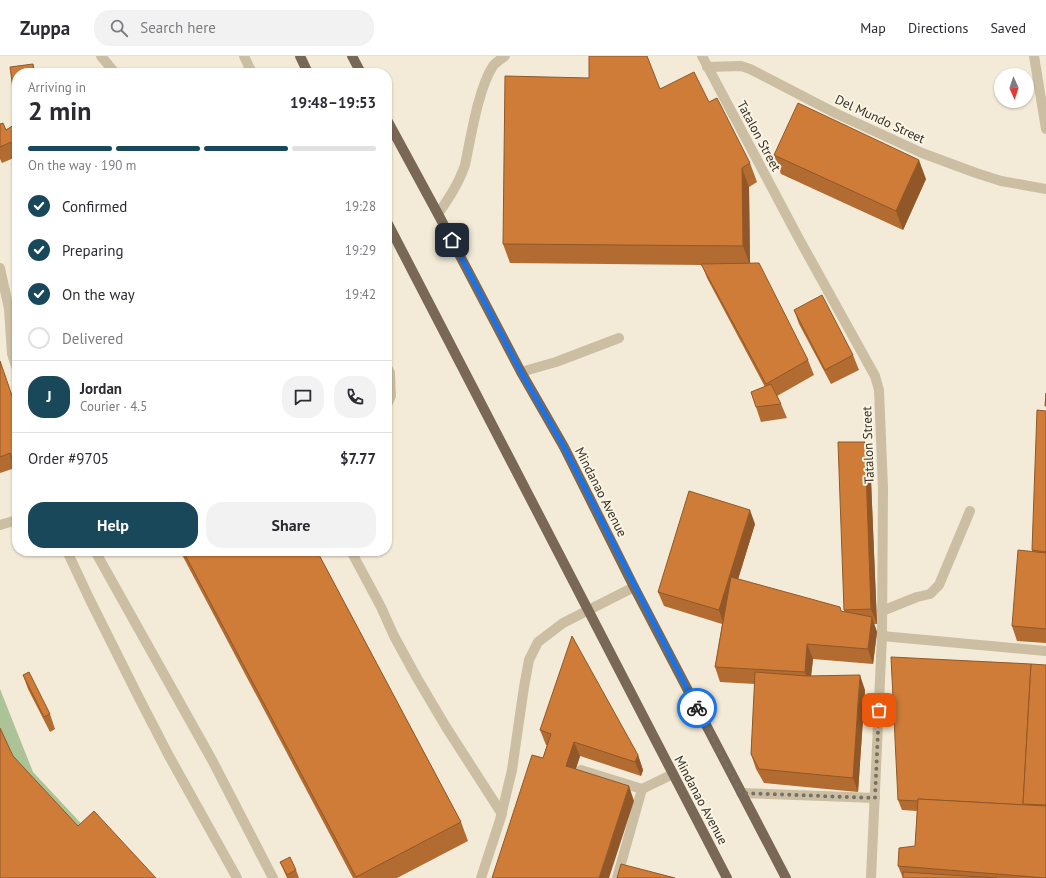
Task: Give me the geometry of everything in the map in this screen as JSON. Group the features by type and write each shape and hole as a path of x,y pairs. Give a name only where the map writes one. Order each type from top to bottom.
{"main road":[{"path":"300,56 306,68"},
{"path":"352,56 358,68"},
{"name":"Mindanao Avenue","path":"392,129 521,372 564,447 634,586 786,878"},
{"name":"Mindanao Avenue","path":"392,232 727,878"}],"street":[{"path":"101,56 111,68"},
{"path":"244,56 250,68"},
{"path":"438,214 456,187 461,176 486,79 494,65 505,56"},
{"name":"Tatalon Street","path":"702,56 875,376 879,390 882,488 882,636 871,878"},
{"path":"1034,56 1046,129"},
{"name":"Del Mundo Street","path":"707,67 740,66 750,69 837,114 922,153 1001,181 1046,189"},
{"path":"0,268 12,325"},
{"path":"521,372 556,362 619,338"},
{"path":"882,611 917,597 930,594 939,585 970,511"},
{"path":"0,525 12,521"},
{"path":"70,556 89,598 149,718 237,878"},
{"path":"97,556 212,760 274,878"},
{"path":"354,556 417,678 446,727 502,814"},
{"path":"481,878 502,814 512,770 529,660 538,642 563,623 634,586"},
{"path":"882,636 1046,651"},
{"path":"581,770 642,789 673,774"},
{"path":"617,878 642,789"},
{"path":"741,793 875,798"}],"green space":[{"path":"0,689 33,772 91,834 84,840 18,771 0,730"}],"building":[{"path":"589,56 647,56 660,89 694,72 709,102 717,98 750,163 742,168 743,246 503,244 505,76 589,78"},
{"path":"33,64 33,68 12,68 12,82 10,67"},
{"path":"798,103 919,160 896,211 774,155"},
{"path":"3,123 6,130 12,126 12,144 11,142 0,147 0,124"},
{"path":"759,263 808,360 766,384 701,264"},
{"path":"822,295 853,355 825,370 794,310"},
{"path":"0,361 12,396 12,459 10,453 0,457"},
{"path":"771,384 781,404 756,407 751,392"},
{"path":"1037,410 1046,411 1046,552 1032,550"},
{"path":"838,442 865,442 871,609 844,610"},
{"path":"689,491 750,510 719,610 658,592"},
{"path":"1018,550 1046,553 1046,629 1012,626"},
{"path":"186,556 320,556 461,822 356,877"},
{"path":"731,577 840,607 841,611 872,617 868,649 807,644 805,672 715,667"},
{"path":"572,636 638,755 635,762 574,742 566,766 629,786 599,878 492,878 532,755 543,758 551,734 540,730"},
{"path":"891,657 1031,664 1023,805 918,799 918,801 898,800"},
{"path":"1031,664 1046,665 1046,805 1023,804"},
{"path":"29,672 50,714 44,717 23,675"},
{"path":"755,672 806,676 860,675 853,778 759,769 751,754"},
{"path":"0,728 13,756 78,826 94,811 156,878 0,878"},
{"path":"918,799 1046,806 1046,878 898,866 899,848 915,846"},
{"path":"290,857 296,870 287,875 280,862"},
{"path":"621,864 675,878 617,878"},
{"path":"903,872 997,878 903,878"}],"way so far":[{"path":"697,708 741,793 875,798 879,710"}],"route":[{"path":"452,240 521,372 564,447 697,708"}]}
